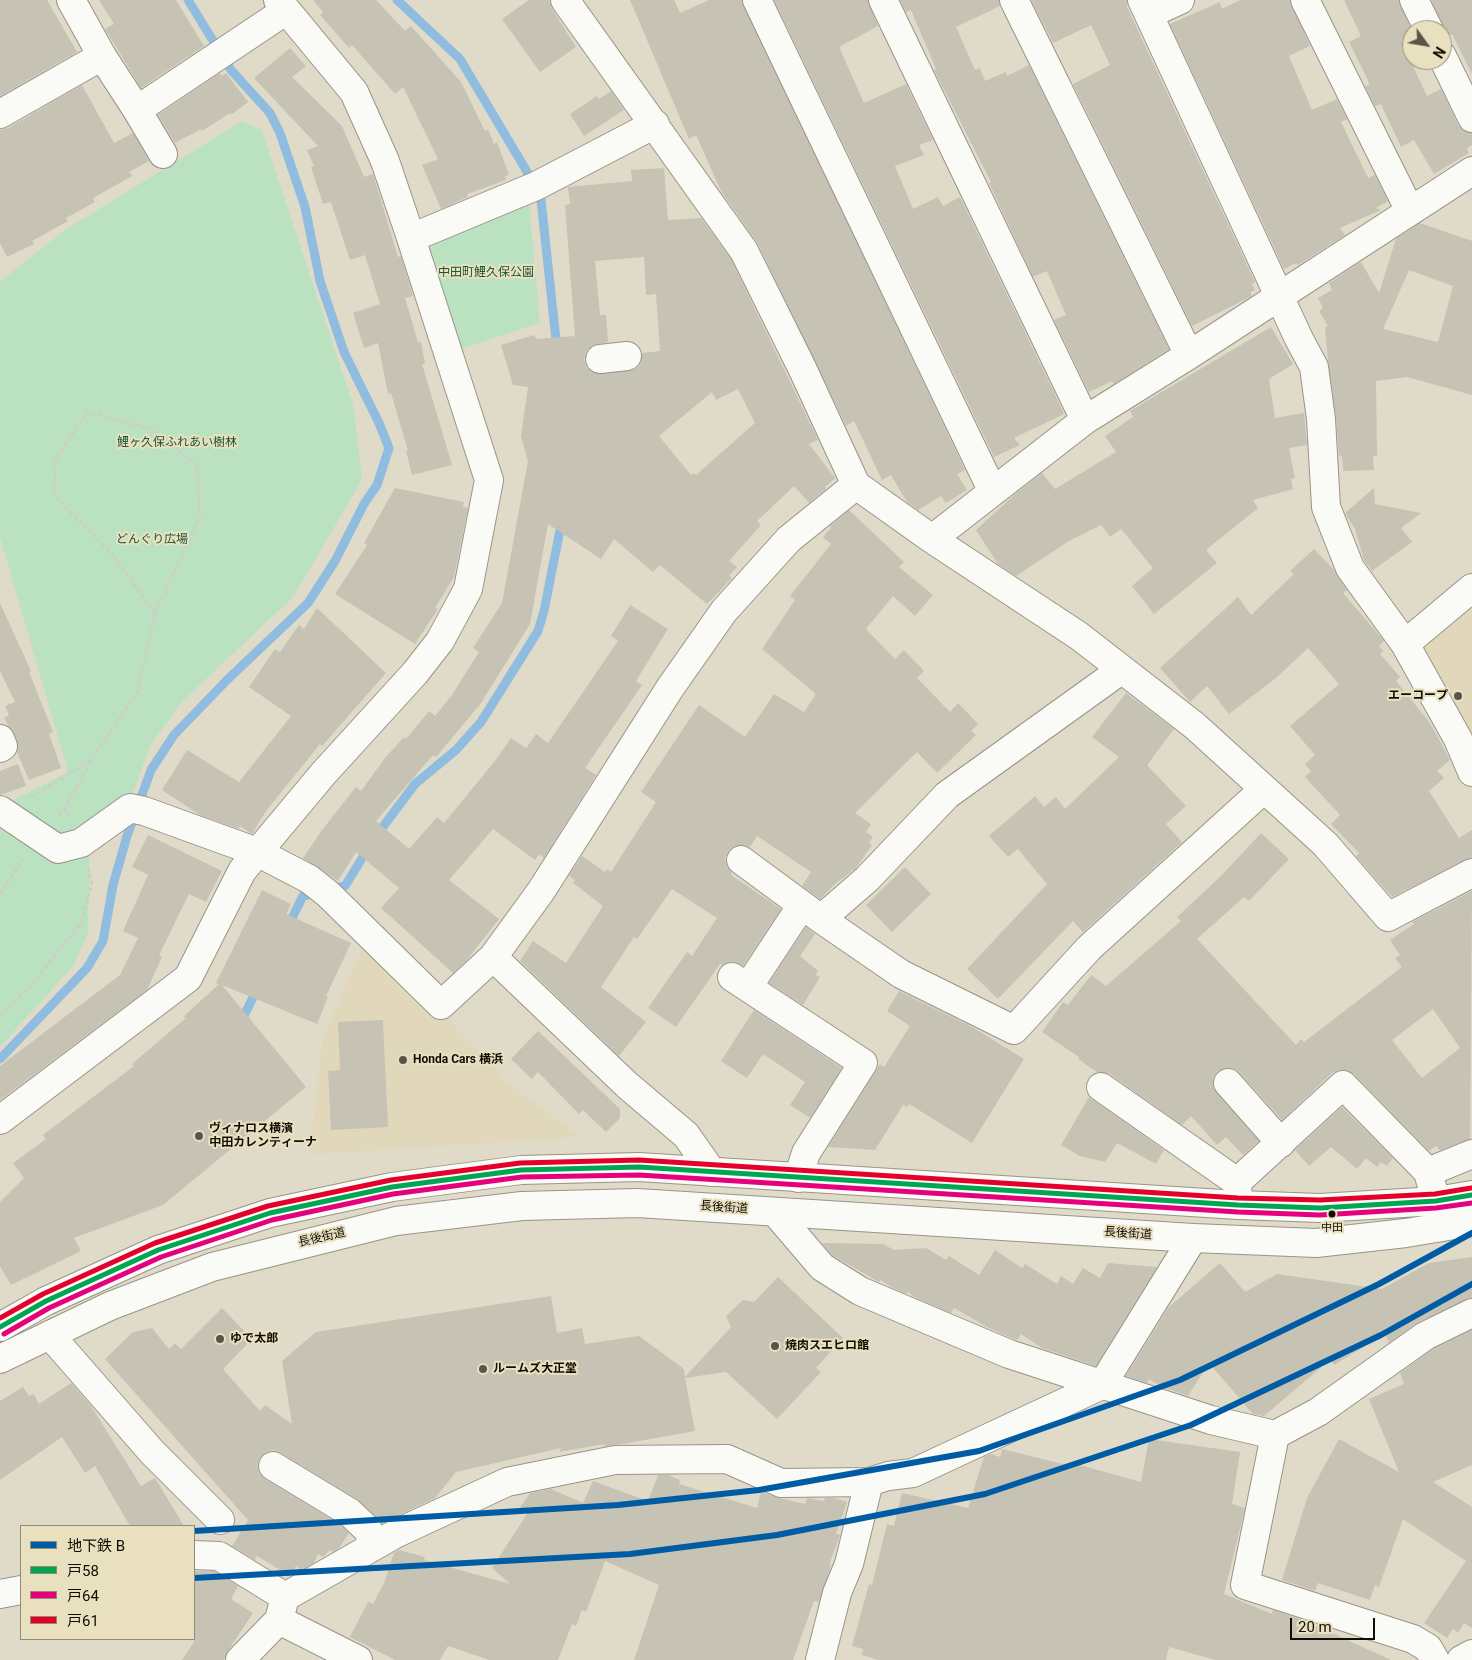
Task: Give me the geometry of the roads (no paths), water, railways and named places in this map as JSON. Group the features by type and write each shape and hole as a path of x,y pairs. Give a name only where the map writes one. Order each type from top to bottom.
{"street":[{"path":"71,0 102,56 163,154"},
{"path":"565,0 744,251 804,370 856,485 932,539 1079,636 1195,726 1325,844 1388,917 1472,873"},
{"path":"757,0 992,490"},
{"path":"883,0 1086,420"},
{"path":"1014,0 1189,356"},
{"path":"1180,0 1145,7 1314,367 1321,420 1326,506 1350,568 1405,644 1458,739 1472,772"},
{"path":"1304,0 1410,211"},
{"path":"1414,0 1424,20"},
{"path":"0,1120 188,978 242,871 415,673 440,641 468,589 489,480 386,161 354,92 281,5 222,53 137,110"},
{"path":"0,114 102,56"},
{"path":"1449,70 1472,118"},
{"path":"411,238 536,186 655,124"},
{"path":"932,539 992,490 1086,420 1189,356 1279,295 1472,170"},
{"path":"600,359 627,356"},
{"path":"3,812 58,849 81,843 137,809 257,852 318,886 441,1005 493,957 541,890 670,688 724,611 789,539 856,485"},
{"path":"1405,644 1472,588"},
{"path":"798,1178 806,1153 863,1063 740,982 812,912 867,879 947,795 1121,670"},
{"path":"0,739 3,746 0,748"},
{"path":"741,860 901,974 1014,1030 1089,948 1264,789"},
{"path":"493,957 627,1085 686,1136 712,1172"},
{"path":"1228,1083 1281,1143"},
{"path":"1238,1194 1281,1143 1344,1085 1428,1172 1436,1201"},
{"path":"1101,1087 1238,1194"},
{"path":"1428,1172 1472,1154"},
{"path":"0,1327 46,1301 158,1250 270,1213 392,1187 521,1170 639,1166 798,1178 1238,1194 1320,1208 1436,1201 1472,1195"},
{"name":"長後街道","path":"0,1359 110,1306 212,1267 396,1221 522,1206 637,1203 1193,1238 1316,1242 1406,1233 1472,1222"},
{"path":"775,1212 822,1267 860,1291 1009,1354 1211,1420 1275,1435 1318,1412 1425,1336 1472,1313"},
{"path":"240,1660 282,1608 374,1546 395,1534 507,1482 615,1460 727,1459 781,1483 869,1482 888,1476 912,1473 1102,1385 1193,1238"},
{"path":"50,1334 152,1452 220,1520"},
{"path":"1275,1435 1245,1585 1413,1639 1428,1648 1435,1660"},
{"path":"273,1466 348,1512 368,1530 374,1546"},
{"path":"820,1660 837,1593 849,1564 869,1482"},
{"path":"195,1556 219,1556 282,1608 358,1660"},
{"path":"0,1594 20,1590"},
{"path":"1461,1660 1472,1654"}],"waterway":[{"path":"0,1059 87,968 103,941 113,885 127,836 151,770 174,735 227,680 308,603 335,561 364,504 377,485 389,448 379,423 344,352 320,281 305,207 280,133 270,113 231,70 188,0"},
{"path":"397,0 460,59 526,170 541,200 557,349"},
{"path":"376,836 415,784 456,750 481,722 538,631 544,611 562,520"},
{"path":"287,928 303,896 345,886 369,847"},
{"path":"241,1022 257,989"}],"metro line":[{"name":"B","path":"195,1531 618,1505 759,1490 979,1451 1180,1380 1379,1284 1472,1233"},
{"name":"B","path":"195,1578 630,1554 777,1535 985,1494 1191,1425 1381,1335 1472,1284"}],"place":[{"name":"エーコープ","path":"1458,696"},
{"name":"Honda Cars 横浜","path":"403,1060"},
{"name":"ヴィナロス横濱 中田カレンティーナ","path":"199,1136"},
{"name":"中田","path":"1332,1214"},
{"name":"ゆで太郎","path":"220,1339"},
{"name":"焼肉スエヒロ館","path":"775,1346"},
{"name":"ルームズ大正堂","path":"483,1369"}],"park label":[{"name":"中田町鯉久保公園","path":"486,273"},
{"name":"鯉ヶ久保ふれあい樹林","path":"177,443"},
{"name":"どんぐり広場","path":"152,540"}]}
